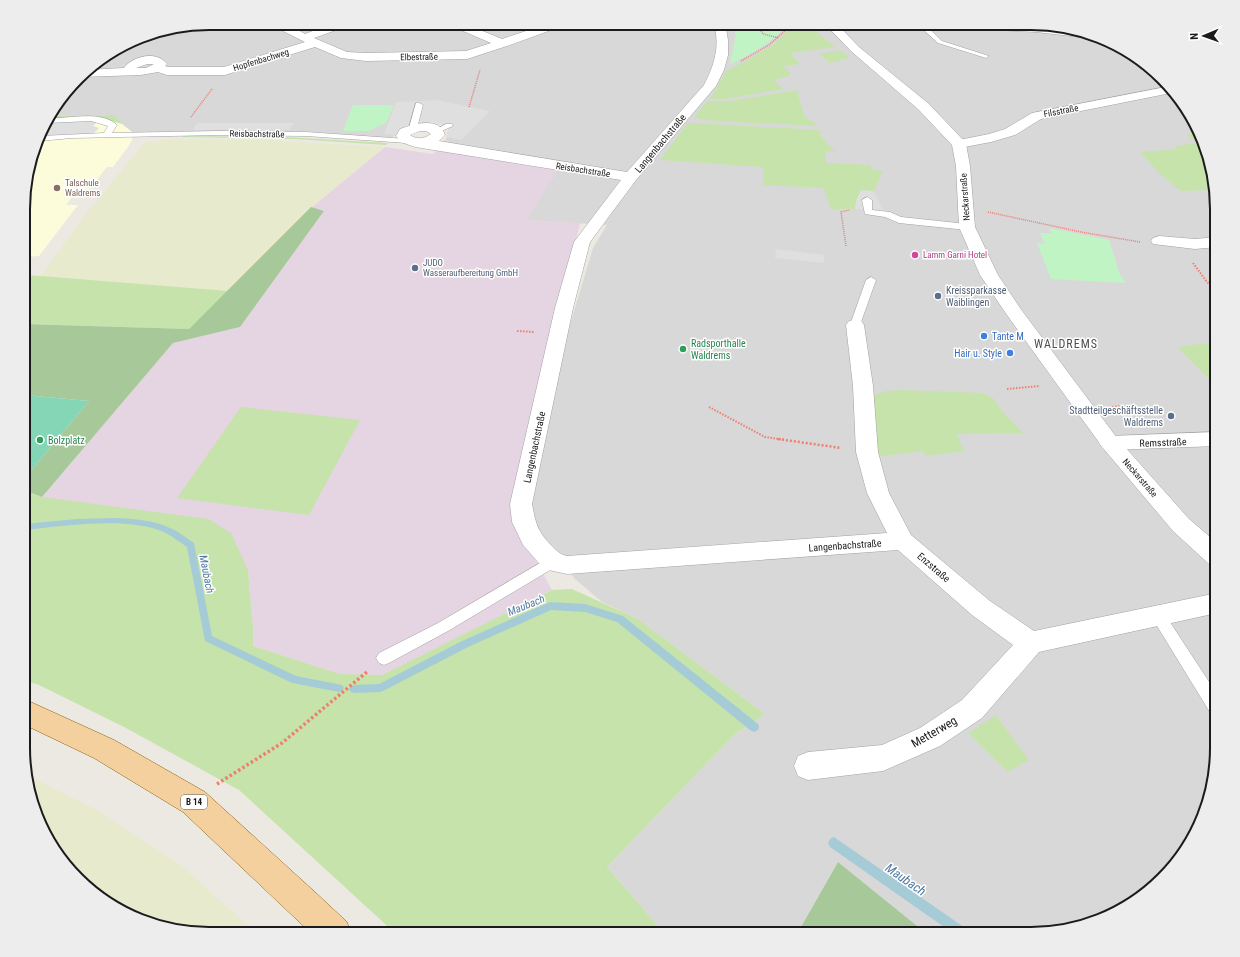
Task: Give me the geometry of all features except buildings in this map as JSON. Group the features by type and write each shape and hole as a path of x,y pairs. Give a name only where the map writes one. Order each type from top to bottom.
{"main road":[{"name":"B 14","path":"30,714 104,749 194,802 306,904 328,927"}],"street":[{"name":"Elbestraße","path":"289,30 315,43 345,55 402,57 467,55 542,30"},
{"path":"304,38 327,30"},
{"path":"470,30 503,44"},
{"name":"Langenbachstraße","path":"721,30 723,36 723,52 717,72 710,86 631,177 582,242 564,308 521,504 524,522 531,539 552,562 567,565 903,541"},
{"path":"836,30 924,107 959,144"},
{"name":"Hopfenbachweg","path":"93,73 144,71 158,68 167,72 225,71 315,43"},
{"name":"Filsstraße","path":"959,144 991,138 1010,132 1037,116 1165,91"},
{"path":"412,137 433,139 438,135 436,131"},
{"name":"Reisbachstraße","path":"412,137 631,177"},
{"name":"Neckarstraße","path":"959,144 963,166 967,227 989,275 1013,311 1110,443 1181,525 1210,551"},
{"path":"1159,241 1195,244 1210,243"},
{"name":"Enzstraße","path":"855,325 862,386 867,452 878,493 903,541 982,608 1031,642"},
{"name":"Remsstraße","path":"1110,443 1210,439"},
{"path":"1031,642 1210,606"},
{"name":"Metterweg","path":"808,766 883,758 930,737 972,709 1031,642"}],"lane":[{"path":"927,30 940,42 986,56"},
{"path":"412,137 419,105"},
{"path":"54,121 99,120 110,122 113,125 106,136"},
{"path":"436,131 449,126"},
{"name":"Reisbachstraße","path":"45,139 72,136 219,133 412,137"},
{"path":"867,200 868,212 887,214 899,220 967,227"},
{"name":"Enzstraße","path":"855,325 871,280"},
{"path":"384,658 443,627 552,562"},
{"path":"1159,617 1210,698"}],"path":[{"path":"760,30 763,34 779,38"},
{"path":"717,72 759,52 779,38 787,30"},
{"path":"467,55 482,62 469,108"},
{"path":"846,246 841,212 845,210 868,212"},
{"path":"997,214 1081,232 1144,243 1159,241"},
{"path":"1176,242 1210,284"},
{"path":"1007,389 1066,384"},
{"path":"709,408 765,437 867,452"},
{"path":"182,795 214,786 282,743 384,658"}],"shaded area":[{"path":"198,30 1042,30 1077,36 1099,44 1130,60 1140,67 1165,91 1173,100 1186,120 1204,163 1210,198 1210,759 1204,794 1196,816 1180,847 1173,857 1149,882 1130,897 1099,913 1066,924 1042,927 918,927 838,862 801,927 659,927 607,867 735,734 765,714 638,619 602,602 575,579 533,530 529,497 569,328 593,248 607,225 525,220 563,162 451,144 446,139 449,126 432,122 405,125 396,135 389,138 301,131 132,132 122,124 115,115 56,116 75,91 100,67 110,60 141,44 163,36"},
{"path":"437,100 490,111 461,140 446,137 449,126 432,122 406,125 396,135 384,134 396,102"},
{"name":"Talschule Waldrems","path":"102,118 122,124 132,132 132,140 113,167 107,167 87,192 76,192 66,205 78,205 39,256 30,257 30,198 33,174 44,141 54,120"},
{"path":"99,120 93,126 99,128 93,134 46,136 54,121"},
{"path":"197,123 294,123 289,130 193,130"},
{"path":"173,139 264,140 385,147 311,208 228,291 41,276 84,216 145,142"},
{"path":"446,139 451,144 563,162 526,220 580,223 513,506 529,548 552,590 382,675 340,674 253,646 248,570 42,497 173,343 240,327 324,211 311,207 385,147 433,154"},
{"path":"861,190 873,191 884,211 855,209 856,201"},
{"path":"776,249 824,255 824,263 775,258"},
{"path":"33,778 97,810 182,866 249,927 198,927 174,924 141,913 110,897 100,890 75,866 60,847 44,816 36,794"}],"green space":[{"path":"734,30 782,30 747,56 730,64 736,35"},
{"path":"789,30 814,30 835,47 790,53 800,64 783,66 791,73 789,76 774,80 783,89 726,99 710,99 727,70 774,44"},
{"path":"840,50 850,58 830,63 819,54"},
{"path":"797,90 804,116 819,126 712,121 694,118 707,101 731,101"},
{"path":"353,105 394,105 386,123 368,131 343,131"},
{"path":"115,115 122,124 102,118 54,120 56,116"},
{"path":"692,123 821,130 820,135 835,152 825,151 826,163 871,165 871,170 883,171 874,191 861,191 856,201 855,209 831,210 824,188 763,185 763,167 660,160 687,124"},
{"path":"1187,134 1193,134 1197,143"},
{"path":"182,137 285,137 388,143 386,145 295,139"},
{"path":"1197,143 1207,174 1209,190 1181,191 1160,174 1140,152 1178,149 1174,146"},
{"path":"311,207 324,211 240,327 173,343 42,497 30,492 30,472 89,401 30,396 30,324 189,329"},
{"path":"1049,228 1109,240 1120,275 1126,283 1051,279 1037,243 1045,244 1040,233 1052,233"},
{"path":"30,275 228,291 189,329 30,324"},
{"path":"1210,343 1210,380 1177,347"},
{"path":"901,390 983,393 993,398 1003,412 1023,433 957,434 964,451 926,456 923,451 875,457 873,396 885,391"},
{"name":"Bolzplatz","path":"30,396 89,401 30,472"},
{"path":"241,407 360,420 309,515 177,498"},
{"path":"30,492 42,497 208,519 231,533 248,570 253,646 340,674 382,675 552,590 572,589 638,619 765,714 735,734 607,867 659,927 388,927 239,790 124,727 37,684 30,682"},
{"path":"996,715 1029,760 1008,772 968,733"},
{"path":"838,862 918,927 801,927"}],"waterway":[{"name":"Maubach","path":"30,526 77,522 117,521 153,525 167,530 191,545 208,638 295,680 339,688"},
{"name":"Maubach","path":"354,689 380,688 465,644 550,606 585,608 620,619 754,727"},
{"name":"Maubach","path":"834,843 954,927"}],"place":[{"name":"Talschule Waldrems","path":"57,188"},
{"name":"Lamm Garni Hotel","path":"915,255"},
{"name":"JUDO Wasseraufbereitung GmbH","path":"415,268"},
{"name":"Kreissparkasse Waiblingen","path":"938,296"},
{"name":"Tante M","path":"984,336"},
{"name":"Radsporthalle Waldrems","path":"683,349"},
{"name":"Hair u. Style","path":"1010,353"},
{"name":"Stadtteilgeschäftsstelle Waldrems","path":"1171,416"},
{"name":"Bolzplatz","path":"40,440"}],"district":[{"name":"WALDREMS","path":"1066,344"}]}
